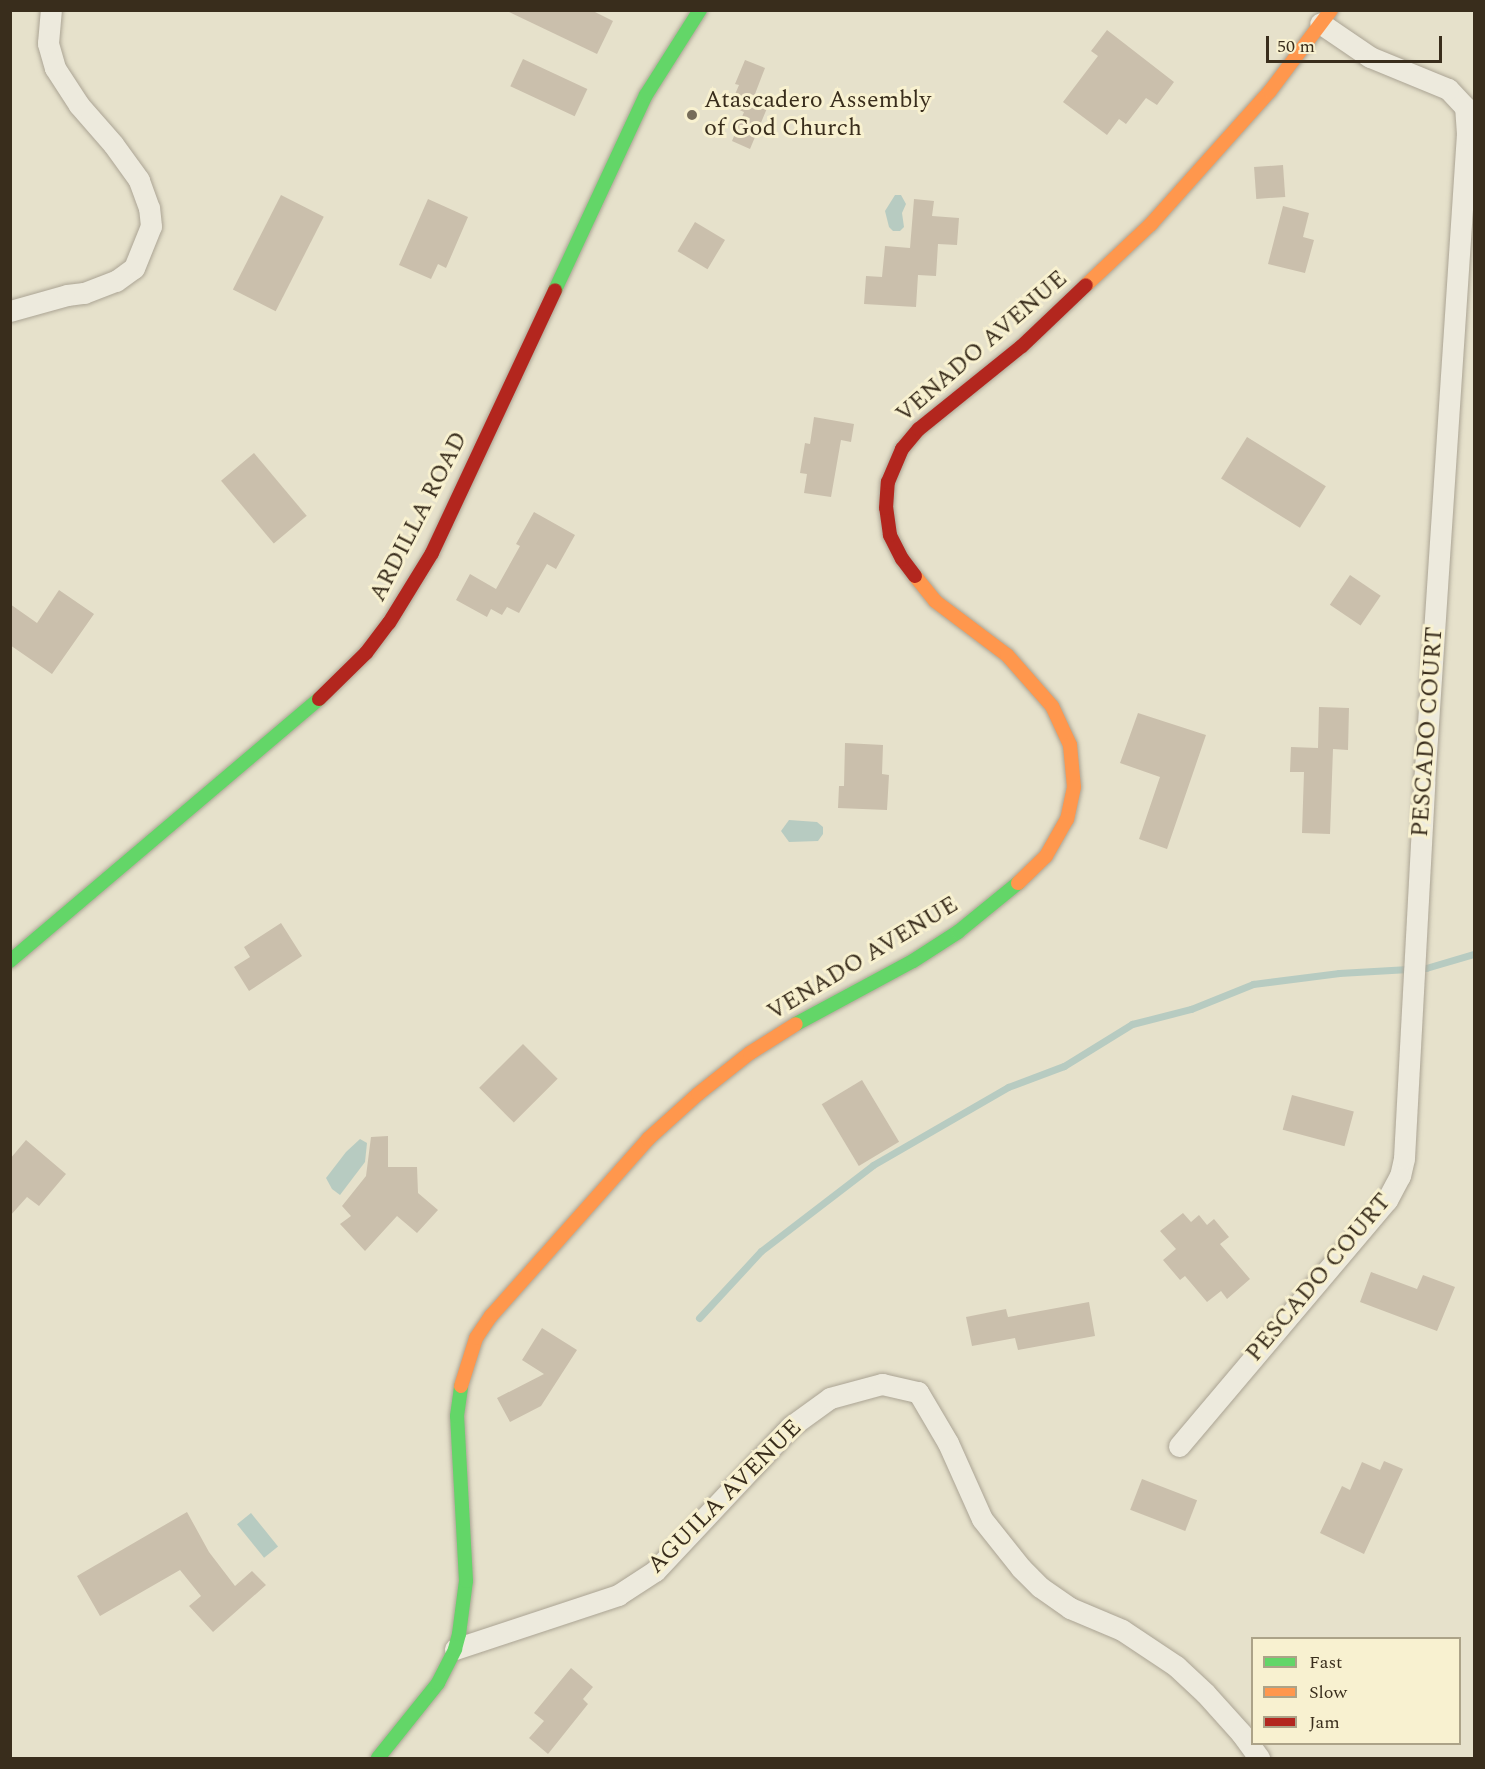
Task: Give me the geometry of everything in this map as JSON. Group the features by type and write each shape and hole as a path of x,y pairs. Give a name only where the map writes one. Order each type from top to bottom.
{"street":[{"path":"10,311 67,295 84,293 116,281 134,268 151,226 149,208 139,180 113,144 79,105 55,68 48,43 51,10"},
{"name":"ARDILLA ROAD","path":"10,961 309,709 359,660 389,623 432,553 646,95 673,49 700,10"},
{"name":"PESCADO COURT","path":"1179,1446 1387,1200 1400,1176 1404,1158 1424,784 1467,134 1465,108 1448,89 1370,57 1325,17"},
{"name":"VENADO AVENUE","path":"378,1758 438,1683 455,1648 463,1617 466,1581 457,1416 461,1387 473,1346 491,1316 648,1139 698,1094 750,1053 807,1017 913,961 958,932 1000,900 1046,856 1067,819 1074,787 1074,766 1070,745 1052,706 1007,655 935,601 902,559 890,535 886,508 888,482 902,449 919,429 1022,346 1151,224 1270,91 1325,17"},
{"name":"AGUILA AVENUE","path":"455,1648 618,1595 655,1570 790,1427 830,1398 882,1384 918,1392 943,1434 982,1519 1028,1575 1070,1608 1122,1630 1176,1666 1234,1725 1259,1758"}],"shaded area":[{"path":"895,195 901,195 906,204 902,213 904,227 900,231 893,231 889,227 885,211"},
{"path":"789,820 817,822 823,827 823,834 818,841 789,842 781,831"},
{"path":"360,1139 367,1143 365,1162 340,1195 332,1189 326,1178 346,1152"},
{"path":"251,1513 278,1546 264,1558 237,1524"}],"building":[{"path":"505,10 591,10 613,21 597,54"},
{"path":"1107,30 1174,82 1157,105 1146,98 1126,124 1119,119 1107,135 1063,102 1098,56 1091,51"},
{"path":"523,59 587,89 575,116 510,86"},
{"path":"745,60 765,68 755,94 770,101 750,149 732,141 744,112 730,106 739,85 735,84"},
{"path":"1283,165 1285,197 1256,199 1254,167"},
{"path":"281,195 324,217 276,311 233,289"},
{"path":"428,199 468,217 446,268 438,264 431,279 399,265"},
{"path":"914,199 934,201 932,216 959,218 957,245 938,244 936,276 918,275 916,307 864,304 866,276 882,277 885,246 910,248"},
{"path":"1283,206 1309,213 1303,237 1314,240 1305,273 1268,264"},
{"path":"695,222 725,240 707,269 677,251"},
{"path":"814,417 854,424 851,442 841,440 831,497 804,493 807,474 800,473 805,443 810,444"},
{"path":"1247,437 1326,486 1300,528 1221,479"},
{"path":"254,453 307,516 274,543 221,481"},
{"path":"534,512 575,535 556,569 547,564 519,613 507,607 502,615 491,609 487,617 456,600 470,574 496,589 520,546 516,544"},
{"path":"1350,575 1381,596 1361,626 1330,605"},
{"path":"59,590 94,614 52,674 10,645 10,604 37,623"},
{"path":"1319,707 1349,708 1348,750 1333,749 1330,834 1302,833 1304,772 1290,772 1291,747 1318,748"},
{"path":"1138,713 1206,735 1167,849 1139,839 1160,777 1120,763"},
{"path":"845,743 883,745 882,774 889,775 887,810 838,808 839,786 844,786"},
{"path":"281,923 302,956 249,991 234,967 250,957 244,947"},
{"path":"523,1044 558,1079 514,1122 479,1088"},
{"path":"862,1080 899,1142 859,1166 822,1104"},
{"path":"1292,1095 1354,1112 1345,1146 1283,1130"},
{"path":"388,1136 388,1167 417,1167 418,1193 438,1210 417,1233 397,1216 365,1251 340,1224 351,1216 342,1206 366,1176 371,1137"},
{"path":"26,1140 66,1174 39,1206 27,1197 10,1216 10,1159"},
{"path":"1183,1213 1191,1222 1199,1215 1207,1225 1214,1219 1229,1237 1220,1244 1250,1279 1227,1299 1221,1291 1207,1302 1185,1276 1180,1280 1163,1260 1176,1249 1160,1231"},
{"path":"1371,1272 1417,1289 1423,1275 1455,1287 1437,1331 1360,1302"},
{"path":"1089,1302 1095,1336 1018,1350 1015,1338 972,1346 966,1317 1006,1309 1008,1317"},
{"path":"542,1328 577,1350 541,1406 510,1422 497,1398 544,1374 522,1360"},
{"path":"1384,1461 1403,1469 1364,1554 1320,1533 1342,1486 1350,1490 1362,1462 1380,1470"},
{"path":"1142,1479 1197,1500 1185,1531 1130,1510"},
{"path":"187,1512 209,1552 235,1586 252,1571 266,1585 213,1632 189,1606 201,1596 180,1570 100,1616 77,1576"},
{"path":"571,1668 593,1687 583,1699 588,1704 548,1754 529,1738 544,1721 534,1713"}],"waterway":[{"path":"699,1318 761,1251 873,1165 1008,1087 1064,1066 1132,1024 1191,1009 1253,984 1339,973 1426,968 1474,954"}],"traffic: fast":[{"path":"555,290 646,95 700,10"},
{"path":"10,961 319,699"},
{"path":"796,1024 913,961 958,932 1018,883"},
{"path":"378,1758 438,1683 455,1649 459,1634 466,1581 457,1416 461,1386"}],"traffic: slow":[{"path":"1086,285 1151,224 1270,91 1331,10"},
{"path":"915,576 935,601 1007,655 1052,706 1070,745 1074,787 1067,819 1046,856 1018,883"},
{"path":"461,1386 476,1338 491,1316 648,1139 698,1094 750,1053 796,1024"}],"traffic: jam":[{"path":"915,576 902,559 890,535 886,508 888,482 902,449 919,429 1022,346 1086,285"},
{"path":"319,699 366,653 389,623 432,553 555,290"}],"place":[{"name":"Atascadero Assembly of God Church","path":"692,115"}]}
